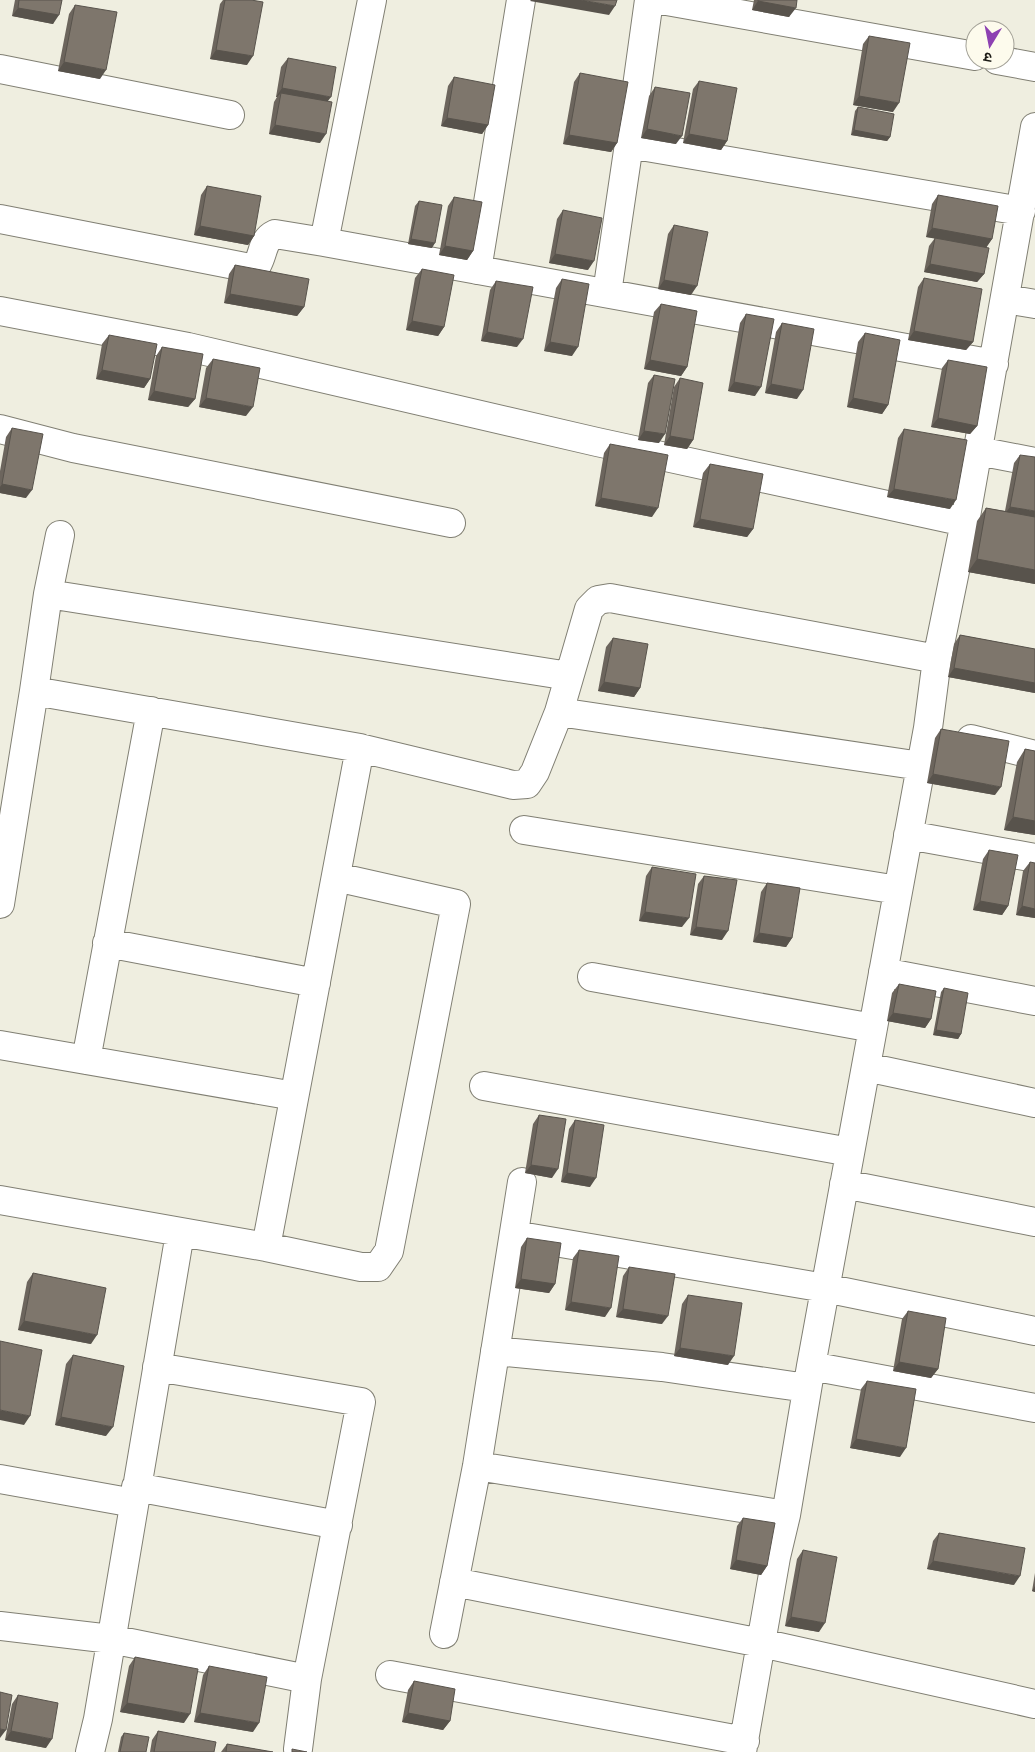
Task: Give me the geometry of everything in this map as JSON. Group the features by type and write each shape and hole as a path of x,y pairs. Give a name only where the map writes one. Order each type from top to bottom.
{"street":[{"path":"324,242 372,0"},
{"path":"477,270 521,0"},
{"path":"607,293 649,0"},
{"path":"661,0 965,54"},
{"path":"1015,63 1035,67"},
{"path":"0,69 230,116"},
{"path":"390,1675 743,1747 928,728 937,660 965,522 1035,130"},
{"path":"629,144 1021,211"},
{"path":"0,219 250,268 258,265 264,244 268,237 275,234 994,364"},
{"path":"1006,299 1035,304"},
{"path":"0,311 188,347 597,442 965,522"},
{"path":"0,429 82,450 450,523"},
{"path":"978,451 1035,462"},
{"path":"0,904 48,594 60,535"},
{"path":"48,594 569,676"},
{"path":"34,691 360,748 513,784 527,784 535,772 559,712 589,609 598,600 610,598 937,660"},
{"path":"86,1060 151,711"},
{"path":"559,712 920,766"},
{"path":"928,728 1035,755"},
{"path":"266,1247 360,748"},
{"path":"524,830 898,890"},
{"path":"908,835 1035,858"},
{"path":"0,1200 266,1247 361,1267 378,1267 389,1251 456,904 336,877"},
{"path":"107,943 316,983"},
{"path":"883,972 1035,1001"},
{"path":"592,976 873,1028"},
{"path":"0,1044 294,1096"},
{"path":"866,1067 1035,1103"},
{"path":"484,1086 850,1152"},
{"path":"444,1634 477,1466 522,1182"},
{"path":"844,1184 1035,1222"},
{"path":"90,1752 98,1719 180,1233"},
{"path":"514,1235 825,1288 1035,1331"},
{"path":"495,1351 662,1367 809,1377 1035,1408"},
{"path":"158,1367 362,1402 307,1679 298,1749"},
{"path":"477,1466 786,1515"},
{"path":"0,1479 135,1495 338,1525"},
{"path":"454,1582 761,1642 1035,1704"},
{"path":"0,1626 111,1639 307,1679"}],"building":[{"path":"19,0 62,0 59,15 18,8"},
{"path":"225,0 263,2 253,56 216,50"},
{"path":"581,0 617,0 615,6"},
{"path":"758,0 797,0 796,8"},
{"path":"75,5 117,12 106,70 64,62"},
{"path":"869,36 910,43 899,103 859,96"},
{"path":"288,58 336,67 331,97 282,88"},
{"path":"580,73 628,82 617,143 569,135"},
{"path":"454,77 495,85 488,125 447,118"},
{"path":"699,81 737,88 727,141 689,134"},
{"path":"655,87 690,93 682,136 647,129"},
{"path":"281,93 332,102 326,134 275,125"},
{"path":"858,107 894,114 890,137 854,130"},
{"path":"207,186 261,196 254,236 200,226"},
{"path":"938,195 998,206 992,239 932,228"},
{"path":"454,197 482,202 473,251 445,246"},
{"path":"419,201 442,205 435,243 411,239"},
{"path":"563,210 602,218 594,261 555,254"},
{"path":"674,225 708,232 697,286 664,280"},
{"path":"935,238 989,248 984,274 930,264"},
{"path":"235,265 309,279 304,307 230,294"},
{"path":"422,269 454,275 444,327 412,321"},
{"path":"924,278 982,289 973,342 914,331"},
{"path":"562,279 589,284 578,347 550,342"},
{"path":"496,281 533,287 523,339 487,332"},
{"path":"661,304 697,311 687,367 650,360"},
{"path":"746,314 774,319 761,387 734,382"},
{"path":"782,323 814,329 803,390 771,384"},
{"path":"865,333 900,340 888,405 853,398"},
{"path":"109,335 157,344 150,379 102,370"},
{"path":"162,347 203,354 195,399 154,391"},
{"path":"213,359 260,368 253,407 206,398"},
{"path":"948,360 987,367 977,426 938,418"},
{"path":"654,375 675,379 665,434 644,431"},
{"path":"680,378 703,383 693,440 670,436"},
{"path":"12,428 43,434 32,490 2,484"},
{"path":"904,429 967,440 956,500 894,489"},
{"path":"610,444 668,455 658,508 601,498"},
{"path":"1020,455 1035,457 1035,511 1010,507"},
{"path":"710,464 763,474 753,529 700,519"},
{"path":"986,508 1035,517 1035,570 977,559"},
{"path":"960,635 1035,649 1035,683 954,668"},
{"path":"613,638 648,644 640,688 604,682"},
{"path":"941,729 1009,741 1001,787 933,774"},
{"path":"1025,749 1035,751 1035,821 1013,817"},
{"path":"989,850 1018,855 1008,906 980,901"},
{"path":"1030,862 1035,863 1035,909 1022,906"},
{"path":"652,867 696,874 689,918 645,912"},
{"path":"704,876 737,880 728,931 696,927"},
{"path":"767,883 800,888 792,938 759,933"},
{"path":"899,984 936,991 931,1019 893,1013"},
{"path":"944,988 968,993 961,1034 936,1030"},
{"path":"539,1115 566,1119 558,1169 531,1165"},
{"path":"575,1120 604,1125 596,1178 567,1173"},
{"path":"527,1238 561,1243 555,1284 521,1279"},
{"path":"579,1250 619,1256 611,1308 571,1302"},
{"path":"629,1267 675,1274 668,1316 623,1309"},
{"path":"33,1273 106,1288 97,1335 24,1321"},
{"path":"688,1295 742,1303 734,1356 680,1348"},
{"path":"908,1311 946,1318 938,1369 899,1362"},
{"path":"0,1341 42,1350 30,1416 0,1410"},
{"path":"73,1355 124,1366 113,1427 61,1417"},
{"path":"867,1381 916,1389 906,1448 856,1439"},
{"path":"743,1518 775,1523 767,1566 736,1560"},
{"path":"939,1533 1025,1548 1020,1576 933,1561"},
{"path":"803,1550 837,1557 825,1623 791,1617"},
{"path":"135,1657 198,1669 190,1714 127,1703"},
{"path":"209,1666 267,1677 259,1723 200,1713"},
{"path":"414,1681 455,1689 450,1721 408,1713"},
{"path":"0,1692 12,1695 6,1730 0,1729"},
{"path":"18,1695 58,1703 52,1739 11,1731"},
{"path":"158,1731 216,1742 214,1752 154,1752"},
{"path":"124,1733 149,1737 146,1752 120,1752"},
{"path":"227,1744 273,1752 226,1752"},
{"path":"292,1749 307,1752 292,1752"}]}
